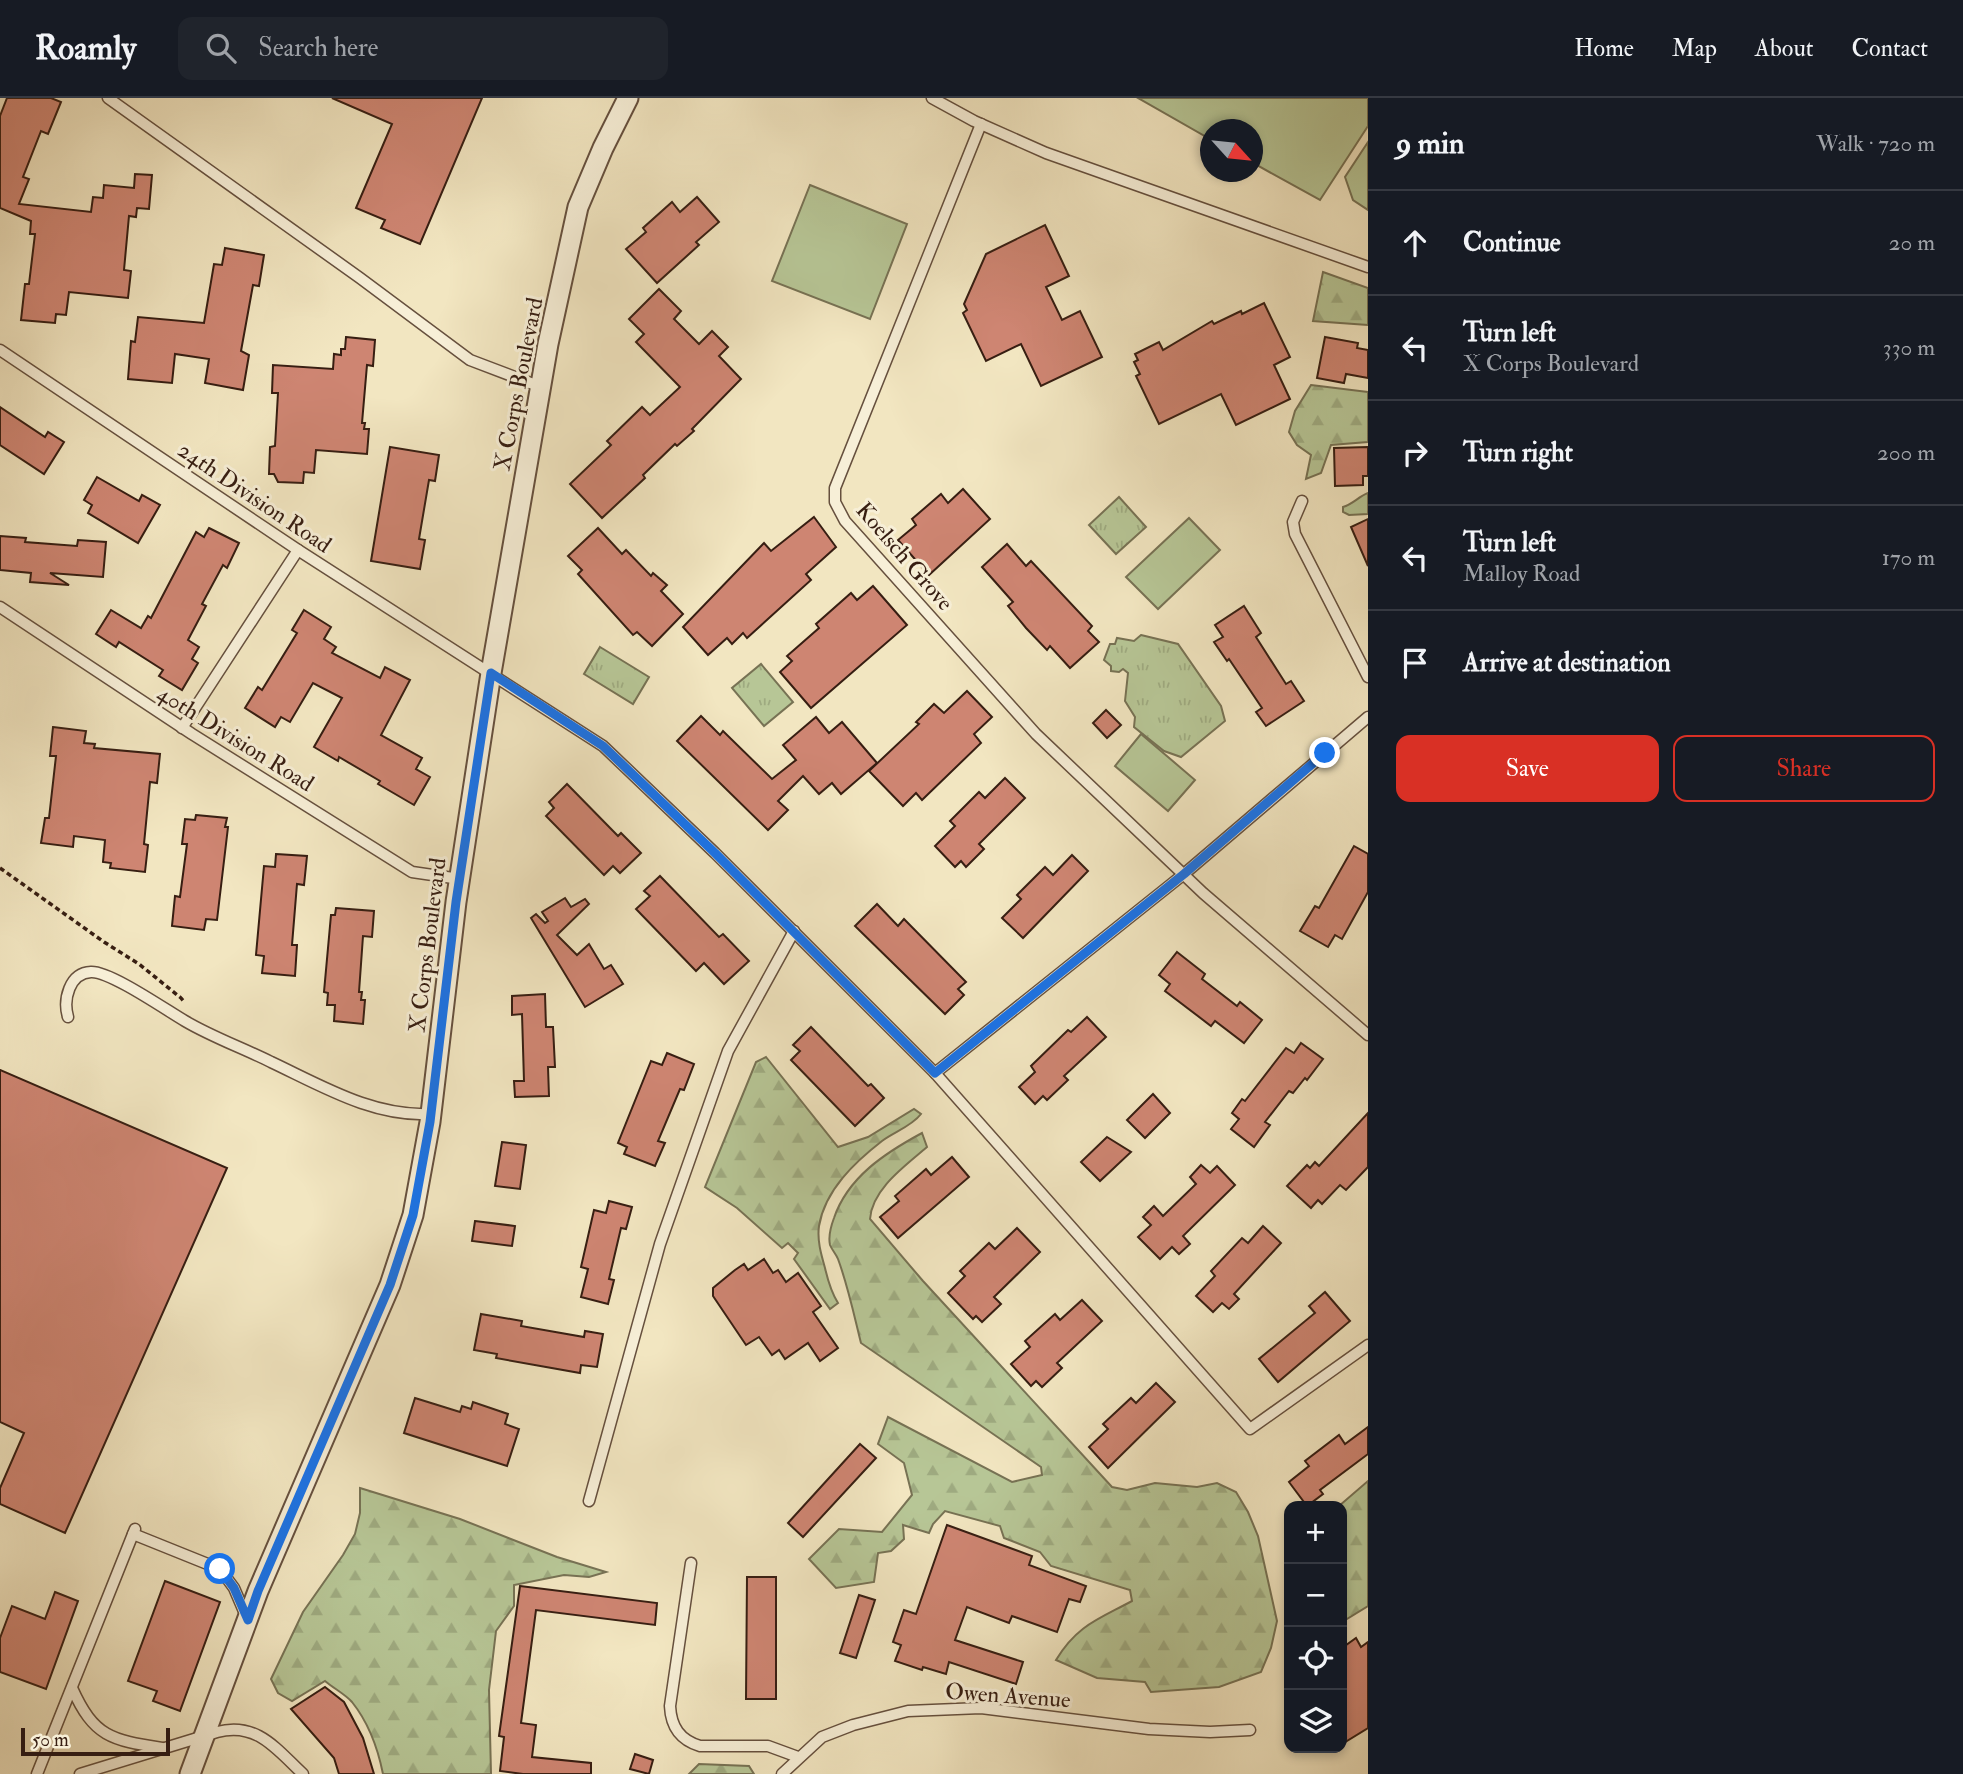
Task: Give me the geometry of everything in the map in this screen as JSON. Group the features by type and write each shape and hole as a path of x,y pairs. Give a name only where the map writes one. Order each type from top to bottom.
{"street":[{"name":"X Corps Boulevard","path":"190,1774 258,1591 390,1285 413,1215 431,1114 460,879 491,673 548,344 578,206 628,98"}],"lane":[{"path":"108,98 470,360 541,387"},
{"path":"932,98 981,124 1046,153 1368,267"},
{"name":"Koelsch Grove","path":"981,124 835,488 835,502 845,521 1036,734 1203,892 1368,1035"},
{"name":"24th Division Road","path":"0,350 299,550 603,746 935,1073 1250,1429 1368,1345"},
{"path":"1301,501 1293,522 1295,534 1368,677"},
{"path":"182,728 299,550"},
{"name":"40th Division Road","path":"0,607 182,728 412,872 460,879"},
{"path":"935,1073 1184,874 1368,717"},
{"path":"589,1501 660,1244 728,1051 793,931"},
{"path":"68,1017 65,1006 73,983 80,974 93,972 110,977 201,1029 367,1105 396,1113 431,1114"},
{"path":"37,1774 134,1531 220,1569 234,1588 248,1620"},
{"path":"691,1563 670,1706 676,1732 700,1746 768,1746 798,1757"},
{"path":"72,1688 84,1713 96,1728 106,1734 142,1745 166,1748"},
{"name":"Owen Avenue","path":"782,1774 822,1737 853,1725 908,1710 981,1708 1149,1729 1250,1730"},
{"path":"80,1774 240,1728 267,1740 303,1774"}],"path":[{"path":"0,868 162,981 181,998 201,1029"}],"green space":[{"path":"1138,98 1368,98 1368,126 1320,200 1263,169 1263,119 1200,119 1200,133"},
{"path":"1368,142 1368,210 1353,200 1345,177"},
{"path":"810,185 907,224 870,319 772,281"},
{"path":"1323,272 1368,288 1368,325 1313,321"},
{"path":"1311,385 1368,392 1368,442 1331,445 1321,473 1306,479 1311,455 1297,445 1289,432 1295,411"},
{"path":"1368,493 1368,514 1349,515 1343,512 1343,507"},
{"path":"1119,497 1146,527 1116,554 1089,525"},
{"path":"1189,518 1220,550 1158,609 1126,577"},
{"path":"1141,635 1178,644 1221,706 1225,721 1181,757 1164,751 1134,727 1135,717 1125,701 1128,673 1123,669 1119,672 1111,671 1111,666 1104,660 1110,644 1115,644 1117,638 1134,641"},
{"path":"600,647 649,677 633,704 584,674"},
{"path":"761,664 793,702 764,726 732,688"},
{"path":"1141,734 1195,780 1168,811 1115,766"},
{"path":"766,1057 838,1147 868,1137 914,1109 921,1114 862,1158 834,1189 828,1200 822,1213 819,1236 829,1282 838,1303 830,1309 794,1259 798,1253 788,1243 782,1248 737,1208 705,1187 756,1062"},
{"path":"922,1133 927,1147 883,1188 872,1208 870,1219 923,1281 1112,1487 1127,1490 1155,1483 1197,1487 1217,1483 1236,1492 1258,1536 1277,1621 1271,1648 1261,1672 1219,1687 1151,1692 1145,1682 1097,1678 1056,1660 1081,1631 1132,1601 1130,1590 1051,1566 1040,1552 1004,1538 1000,1526 945,1511 929,1533 903,1525 904,1539 891,1551 878,1553 874,1582 836,1588 809,1559 839,1529 882,1532 912,1495 904,1463 878,1444 888,1417 1012,1482 1042,1475 1041,1467 861,1343 842,1269 830,1245 832,1224 840,1203 858,1178 882,1158"},
{"path":"1368,1481 1368,1606 1347,1619 1347,1501 1345,1501"},
{"path":"360,1488 460,1519 557,1557 606,1572 589,1577 564,1575 514,1585 514,1606 496,1631 489,1690 491,1774 383,1774 368,1727 346,1696 325,1681 292,1701 278,1693 271,1679 303,1612 355,1534 360,1513"},
{"path":"699,1764 749,1766 754,1774 689,1774"}],"building":[{"path":"7,98 51,98 61,102 48,134 41,131 23,177 29,179 19,204 91,212 93,197 103,198 104,185 134,188 135,174 152,175 149,209 137,208 136,217 129,216 124,270 131,271 128,298 69,292 66,315 56,314 55,323 21,320 25,284 29,284 35,234 30,234 31,221 0,208 0,116"},
{"path":"332,98 482,98 420,244 381,228 385,220 356,208 392,124"},
{"path":"697,197 719,222 696,242 699,245 657,283 626,249 646,232 643,228 672,202 680,212"},
{"path":"1045,225 1069,276 1046,287 1062,320 1080,311 1102,357 1041,386 1021,344 986,361 963,313 967,310 964,304 986,254"},
{"path":"225,248 264,255 259,286 253,285 241,351 249,355 243,390 205,383 209,359 175,354 172,383 128,379 131,341 135,342 138,317 204,323 214,264 222,265"},
{"path":"659,289 681,311 674,319 699,344 712,331 728,347 719,356 741,379 692,429 694,431 677,446 675,444 643,475 645,478 602,518 570,484 611,445 607,441 642,407 650,415 680,387 636,342 644,334 629,319"},
{"path":"1264,303 1290,357 1274,365 1290,399 1236,425 1221,394 1159,424 1136,376 1140,374 1134,362 1138,360 1135,354 1159,342 1163,350 1212,321 1214,324"},
{"path":"346,337 375,340 373,366 367,365 362,423 365,423 364,429 369,429 367,454 316,450 314,473 304,472 303,483 278,482 274,474 269,474 270,447 275,446 278,393 272,393 273,365 333,369 334,354 341,355 341,349 345,349"},
{"path":"1325,337 1358,343 1357,348 1368,350 1368,378 1346,374 1344,383 1317,378"},
{"path":"0,407 45,437 48,432 64,442 44,474 0,445"},
{"path":"390,447 439,455 435,481 429,480 419,539 425,540 420,569 371,561"},
{"path":"1368,447 1368,476 1363,476 1363,485 1335,486 1334,448"},
{"path":"97,477 139,501 142,495 160,505 138,543 88,513 92,505 84,500"},
{"path":"963,489 990,519 929,575 898,540 916,525 912,519 941,494 948,503"},
{"path":"814,517 836,547 806,574 811,580 747,638 743,633 732,644 727,638 708,655 683,627 764,543 771,551"},
{"path":"1368,519 1368,566 1351,527"},
{"path":"209,528 239,543 227,568 223,565 202,604 206,606 188,640 199,647 192,659 198,663 182,690 159,676 163,670 119,642 116,647 96,634 111,610 141,628 148,616 151,618 196,532 204,537"},
{"path":"598,528 622,554 626,550 651,576 653,573 667,585 661,591 683,614 652,646 637,632 633,635 578,574 582,570 568,556"},
{"path":"0,536 26,538 25,542 77,546 78,540 106,542 103,577 50,573 69,585 30,582 31,573 0,570"},
{"path":"1007,544 1026,566 1031,561 1092,626 1088,631 1099,642 1070,668 1050,646 1047,650 1026,628 1008,606 1013,602 982,567"},
{"path":"873,586 907,625 811,708 780,672 792,661 787,656 819,628 816,624 851,593 857,600"},
{"path":"1244,606 1261,633 1256,637 1286,684 1291,681 1304,701 1266,726 1256,712 1262,708 1229,659 1227,661 1214,642 1223,637 1215,625"},
{"path":"304,610 331,627 324,639 336,647 332,653 380,678 385,667 410,680 381,735 422,758 416,769 430,777 414,805 339,757 338,761 314,747 342,698 313,683 290,722 281,717 275,727 245,708 258,687 262,690 297,633 292,630"},
{"path":"967,691 992,717 974,734 981,743 922,800 916,793 903,806 869,771 919,724 916,722 934,704 944,713"},
{"path":"1106,710 1121,725 1107,738 1093,723"},
{"path":"701,716 720,735 723,731 772,779 796,760 783,745 816,717 829,733 842,722 877,763 841,794 832,783 819,794 803,776 778,801 788,810 768,830 677,741"},
{"path":"53,727 86,731 84,743 95,744 94,748 160,754 157,783 150,782 144,844 148,845 145,872 110,868 111,863 103,862 105,840 74,836 73,847 41,843 45,818 49,818 56,756 50,756"},
{"path":"1005,778 1025,798 979,844 984,849 966,867 961,861 955,867 935,846 955,826 950,821 979,792 985,798"},
{"path":"567,784 618,836 621,833 641,853 620,873 613,866 604,875 546,816 554,808 549,802"},
{"path":"196,815 227,818 225,827 228,827 217,920 206,919 204,930 172,926 175,896 180,897 187,844 182,844 185,819 195,820"},
{"path":"1354,846 1368,854 1368,892 1342,939 1335,935 1328,947 1300,931 1315,906 1319,908"},
{"path":"276,854 307,856 304,885 297,884 292,945 297,945 295,976 262,973 264,956 256,955 264,866 275,867"},
{"path":"1072,855 1088,871 1023,938 1002,918 1021,899 1017,895 1045,867 1053,875"},
{"path":"660,876 719,937 723,934 749,961 724,984 704,963 696,971 636,909 650,896 644,891"},
{"path":"565,898 571,907 585,899 589,904 557,935 577,955 589,944 604,969 611,965 623,984 585,1007 531,918 536,914 545,923 548,921 542,912"},
{"path":"877,904 898,926 904,919 966,982 958,989 964,995 945,1014 855,926"},
{"path":"336,908 374,911 372,937 363,936 359,992 362,992 361,1000 365,1000 363,1024 334,1021 335,1005 327,1005 328,993 324,992 331,915 335,915"},
{"path":"1177,952 1205,974 1202,979 1237,1006 1240,1002 1262,1020 1244,1043 1215,1021 1211,1026 1165,991 1170,984 1159,975"},
{"path":"545,994 546,1027 553,1027 555,1067 548,1067 549,1096 515,1097 514,1081 524,1081 522,1014 512,1015 512,996"},
{"path":"1087,1017 1106,1037 1064,1076 1068,1080 1047,1100 1043,1096 1035,1104 1019,1087 1035,1072 1031,1066 1068,1030 1071,1032"},
{"path":"811,1027 868,1086 871,1084 884,1098 855,1126 791,1060 800,1051 793,1045"},
{"path":"1301,1043 1323,1059 1307,1080 1305,1078 1293,1093 1289,1091 1265,1122 1270,1125 1254,1147 1231,1129 1239,1119 1232,1113 1242,1099 1245,1101 1286,1048 1294,1053"},
{"path":"667,1053 694,1064 658,1141 665,1143 655,1166 624,1154 627,1147 618,1143 651,1061 662,1065"},
{"path":"0,1070 227,1168 65,1533 0,1504 0,1488 24,1433 0,1422"},
{"path":"1153,1094 1170,1113 1145,1138 1127,1120"},
{"path":"1368,1113 1368,1167 1346,1190 1340,1185 1322,1204 1318,1200 1311,1208 1287,1186 1307,1165 1310,1168 1315,1162 1319,1166"},
{"path":"1107,1137 1131,1152 1100,1181 1081,1162"},
{"path":"502,1142 526,1145 520,1189 495,1186"},
{"path":"952,1157 969,1177 898,1238 880,1217 899,1201 895,1196 926,1169 931,1175"},
{"path":"1201,1165 1210,1173 1217,1166 1235,1185 1183,1236 1190,1244 1179,1254 1172,1247 1160,1259 1138,1237 1151,1225 1143,1217 1154,1206 1163,1216 1196,1184 1190,1177"},
{"path":"609,1201 632,1207 626,1229 621,1228 609,1279 614,1280 608,1304 581,1297 588,1269 581,1267 594,1210 606,1213"},
{"path":"475,1221 515,1226 512,1246 472,1241"},
{"path":"1263,1226 1281,1243 1234,1294 1239,1299 1229,1309 1222,1303 1213,1312 1196,1296 1215,1276 1211,1271 1242,1238 1248,1243"},
{"path":"1017,1228 1040,1252 994,1297 1001,1304 982,1322 976,1316 973,1319 948,1293 965,1276 960,1271 989,1243 995,1249"},
{"path":"764,1259 773,1273 778,1270 786,1282 798,1273 821,1306 813,1312 838,1348 820,1361 808,1343 785,1359 779,1350 772,1355 759,1337 746,1345 713,1296 713,1288 735,1270 744,1264 748,1270"},
{"path":"1325,1292 1350,1321 1278,1382 1259,1359 1315,1313 1309,1306"},
{"path":"1082,1300 1102,1321 1057,1363 1062,1368 1042,1387 1036,1381 1031,1386 1011,1364 1030,1347 1025,1341 1055,1314 1060,1320"},
{"path":"481,1314 522,1321 521,1326 584,1337 585,1331 603,1334 597,1367 581,1365 580,1373 496,1358 497,1354 474,1350"},
{"path":"1156,1383 1175,1402 1108,1468 1089,1447 1108,1429 1103,1424 1131,1398 1136,1403"},
{"path":"415,1398 460,1412 462,1406 471,1409 473,1402 508,1414 505,1424 519,1429 507,1466 404,1433"},
{"path":"1368,1427 1368,1454 1320,1490 1323,1494 1314,1501 1303,1501 1289,1482 1309,1466 1305,1461 1339,1435 1345,1444"},
{"path":"860,1444 876,1458 803,1537 788,1523"},
{"path":"947,1525 1032,1556 1029,1565 1086,1586 1080,1602 1069,1599 1057,1632 1012,1616 1009,1623 967,1607 955,1640 1023,1662 1016,1684 949,1662 946,1674 895,1661 901,1645 893,1642 904,1610 916,1614"},
{"path":"747,1577 776,1577 776,1699 746,1699"},
{"path":"165,1581 220,1602 180,1711 153,1701 157,1691 128,1681"},
{"path":"520,1586 657,1603 655,1625 536,1610 521,1723 536,1725 532,1757 591,1763 591,1774 523,1774 500,1771 504,1737 499,1736"},
{"path":"55,1592 78,1601 46,1689 0,1672 0,1638 12,1606 45,1619"},
{"path":"859,1595 875,1600 856,1658 840,1653"},
{"path":"1356,1638 1361,1647 1368,1642 1368,1728 1347,1741 1347,1690 1347,1644"},
{"path":"325,1687 344,1702 363,1738 374,1774 339,1774 334,1758 291,1709"},
{"path":"635,1754 653,1760 649,1774 630,1769"}],"route":[{"path":"220,1569 234,1588 248,1620 258,1591 390,1285 413,1215 430,1122 456,902 491,673 603,746 715,853 935,1073 1184,874 1325,753"}]}
